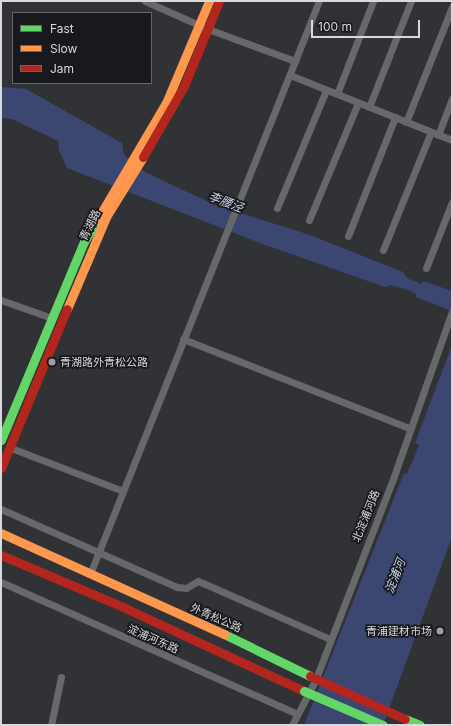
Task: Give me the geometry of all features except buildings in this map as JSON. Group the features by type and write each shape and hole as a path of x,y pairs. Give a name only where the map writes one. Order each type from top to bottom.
{"main road":[{"name":"青湖路","path":"204,27 209,1"},
{"name":"青湖路","path":"1,440 84,242 137,160 204,27 219,1"},
{"name":"青湖路","path":"1,468 11,448 92,249 118,190"},
{"name":"外青松公路","path":"1,533 245,644 310,676 420,725"},
{"path":"1,555 125,608 304,691 383,725"}],"street":[{"path":"145,1 204,27 295,61"},
{"path":"90,574 319,1"},
{"path":"336,94 373,1"},
{"path":"369,107 411,1"},
{"path":"406,122 452,7"},
{"path":"290,75 452,140"},
{"path":"277,208 326,90"},
{"path":"383,250 434,133 452,99"},
{"path":"309,220 358,103"},
{"path":"348,236 395,117"},
{"path":"426,268 452,202"},
{"path":"1,300 52,318"},
{"name":"北淀浦河路","path":"292,725 315,682 410,429 452,312"},
{"path":"184,339 296,381 410,429"},
{"path":"11,448 123,491"},
{"path":"1,508 178,587 186,588 198,581 202,582 330,639"},
{"name":"淀浦河东路","path":"1,582 297,714"},
{"path":"51,725 61,677"}],"water":[{"path":"1,87 26,89 122,143 124,155 145,172 215,205 310,235 403,272 407,278 421,284 423,281 452,291 452,311 416,297 416,294 411,291 391,285 385,287 257,242 67,168 59,150 58,141 12,119 1,118"},
{"name":"淀浦河","path":"452,345 452,537 383,725 304,725 404,473 407,474 419,445 415,443"}],"traffic: fast":[{"path":"1,440 84,242 97,220"},
{"path":"224,634 310,676"},
{"path":"304,691 383,725"},
{"path":"405,719 420,725"}],"traffic: slow":[{"path":"97,220 166,103 209,1"},
{"path":"67,309 106,217 143,157"},
{"path":"1,533 224,634"}],"traffic: jam":[{"path":"143,157 184,86 219,1"},
{"path":"1,468 67,309"},
{"path":"1,555 125,608 304,691"},
{"path":"310,676 405,719"}],"place":[{"name":"青湖路外青松公路","path":"52,362"},
{"name":"青浦建材市场","path":"440,631"}],"water label":[{"name":"李腰泾","path":"226,202"}]}
